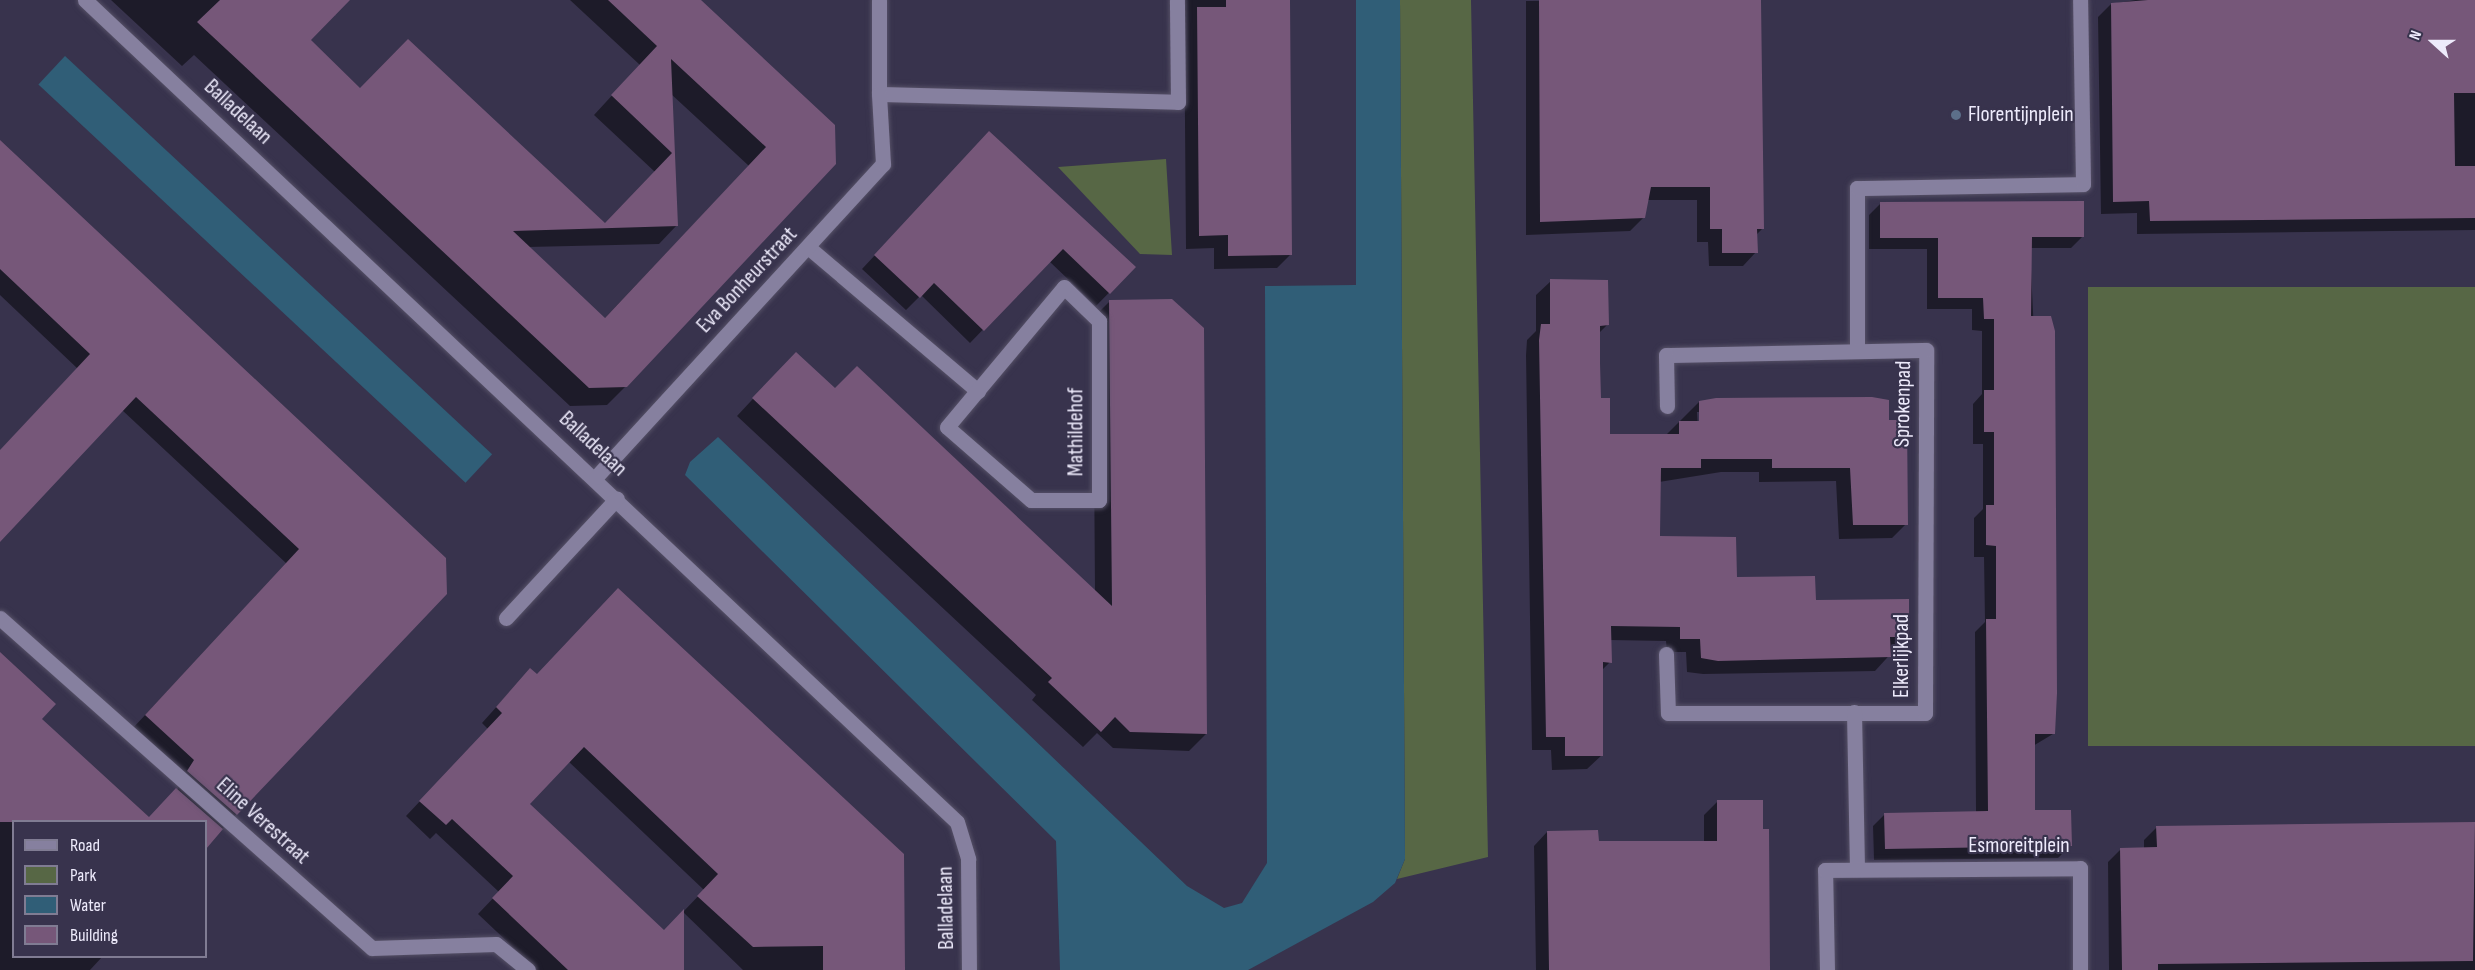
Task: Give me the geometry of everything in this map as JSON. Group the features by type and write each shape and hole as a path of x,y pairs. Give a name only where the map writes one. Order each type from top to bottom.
{"street":[{"name":"Balladelaan","path":"85,0 596,477 957,822 968,859 969,970"},
{"name":"Eva Bonheurstraat","path":"596,477 883,164 879,94 879,0"},
{"path":"879,94 1178,102 1177,0"},
{"path":"1857,351 1857,188 2083,184 2080,0"},
{"path":"808,247 978,391"},
{"name":"Mathildehof","path":"1064,287 1099,321 1099,500 1031,500 947,427 978,391 1064,287"},
{"name":"Sprokenpad","path":"1667,406 1666,355 1926,350 1923,528"},
{"path":"506,618 617,498"},
{"name":"Elkerlijkpad","path":"1666,654 1668,713 1925,713 1923,528"},
{"name":"Eline Verestraat","path":"0,618 372,948 496,944 528,970"},
{"path":"1854,712 1857,869"},
{"name":"Esmoreitplein","path":"1827,970 1825,870 2080,868 2080,970"}],"green space":[{"path":"1400,0 1471,0 1488,857 1397,879 1405,859"},
{"path":"1166,159 1172,255 1140,254 1058,167"},
{"path":"2088,287 2475,287 2475,746 2088,746"}],"water":[{"path":"1356,0 1400,0 1405,859 1395,883 1373,902 1248,970 1060,970 1056,841 685,475 690,462 718,437 1187,886 1224,908 1242,903 1267,863 1265,286 1356,285"},
{"path":"65,56 492,454 466,483 38,85"}],"building":[{"path":"220,0 350,0 311,40 360,88 408,39 605,223 672,153 611,95 657,46 608,0 701,0 835,125 836,164 627,387 589,388 197,22","holes":["671,59 766,147 605,318 513,231 678,226"]},
{"path":"1226,0 1290,0 1292,255 1228,256 1228,235 1199,236 1197,7 1226,7"},
{"path":"1539,0 1761,0 1764,229 1757,229 1758,253 1722,253 1722,229 1710,229 1710,187 1651,187 1645,218 1540,222"},
{"path":"2148,0 2475,0 2475,93 2454,93 2455,166 2475,166 2475,218 2150,221 2149,201 2113,202 2111,3"},
{"path":"989,131 1136,267 1110,294 1063,249 984,331 934,283 920,298 874,255"},
{"path":"0,140 446,558 447,594 237,815 187,771 194,760 145,715 299,549 136,397 0,542 0,450 90,354 0,269"},
{"path":"2084,201 2084,237 2032,237 2031,316 2051,316 2055,331 2057,693 2055,734 2035,734 2035,810 2071,810 2072,846 1885,849 1884,813 1988,811 1986,619 1996,619 1996,546 1986,545 1986,505 1994,505 1994,432 1984,432 1984,390 1994,390 1994,319 1984,319 1983,298 1938,298 1938,238 1880,238 1880,202"},
{"path":"1550,279 1608,280 1609,325 1600,326 1600,363 1601,398 1610,398 1610,434 1679,434 1679,421 1699,421 1699,401 1716,398 1872,397 1889,400 1889,420 1907,420 1908,525 1853,525 1850,468 1772,468 1772,459 1701,459 1701,468 1661,468 1660,536 1736,537 1737,577 1815,576 1816,600 1909,599 1909,637 1890,637 1891,657 1718,661 1701,658 1700,639 1680,639 1680,627 1611,626 1612,663 1603,662 1603,756 1565,756 1565,737 1546,737 1539,340 1541,324 1550,324"},
{"path":"1172,299 1204,328 1207,734 1130,732 1115,717 1101,732 1048,682 1052,678 752,398 796,352 835,388 857,366 1112,606 1109,300"},
{"path":"618,588 904,854 905,970 823,970 823,946 753,947 697,896 718,874 584,747 530,804 664,930 684,909 684,970 568,970 492,898 513,876 452,819 446,825 419,801 502,713 496,707 530,668 537,674"},
{"path":"0,652 56,704 42,719 149,817 176,788 223,829 207,848 207,820 12,820 12,822 0,822"},
{"path":"1717,800 1763,800 1763,829 1769,829 1770,970 1549,970 1547,831 1598,830 1599,841 1717,841"},
{"path":"2475,822 2473,961 2158,964 2158,970 2122,970 2120,848 2157,847 2156,826"}],"place":[{"name":"Florentijnplein","path":"1956,115"}]}
